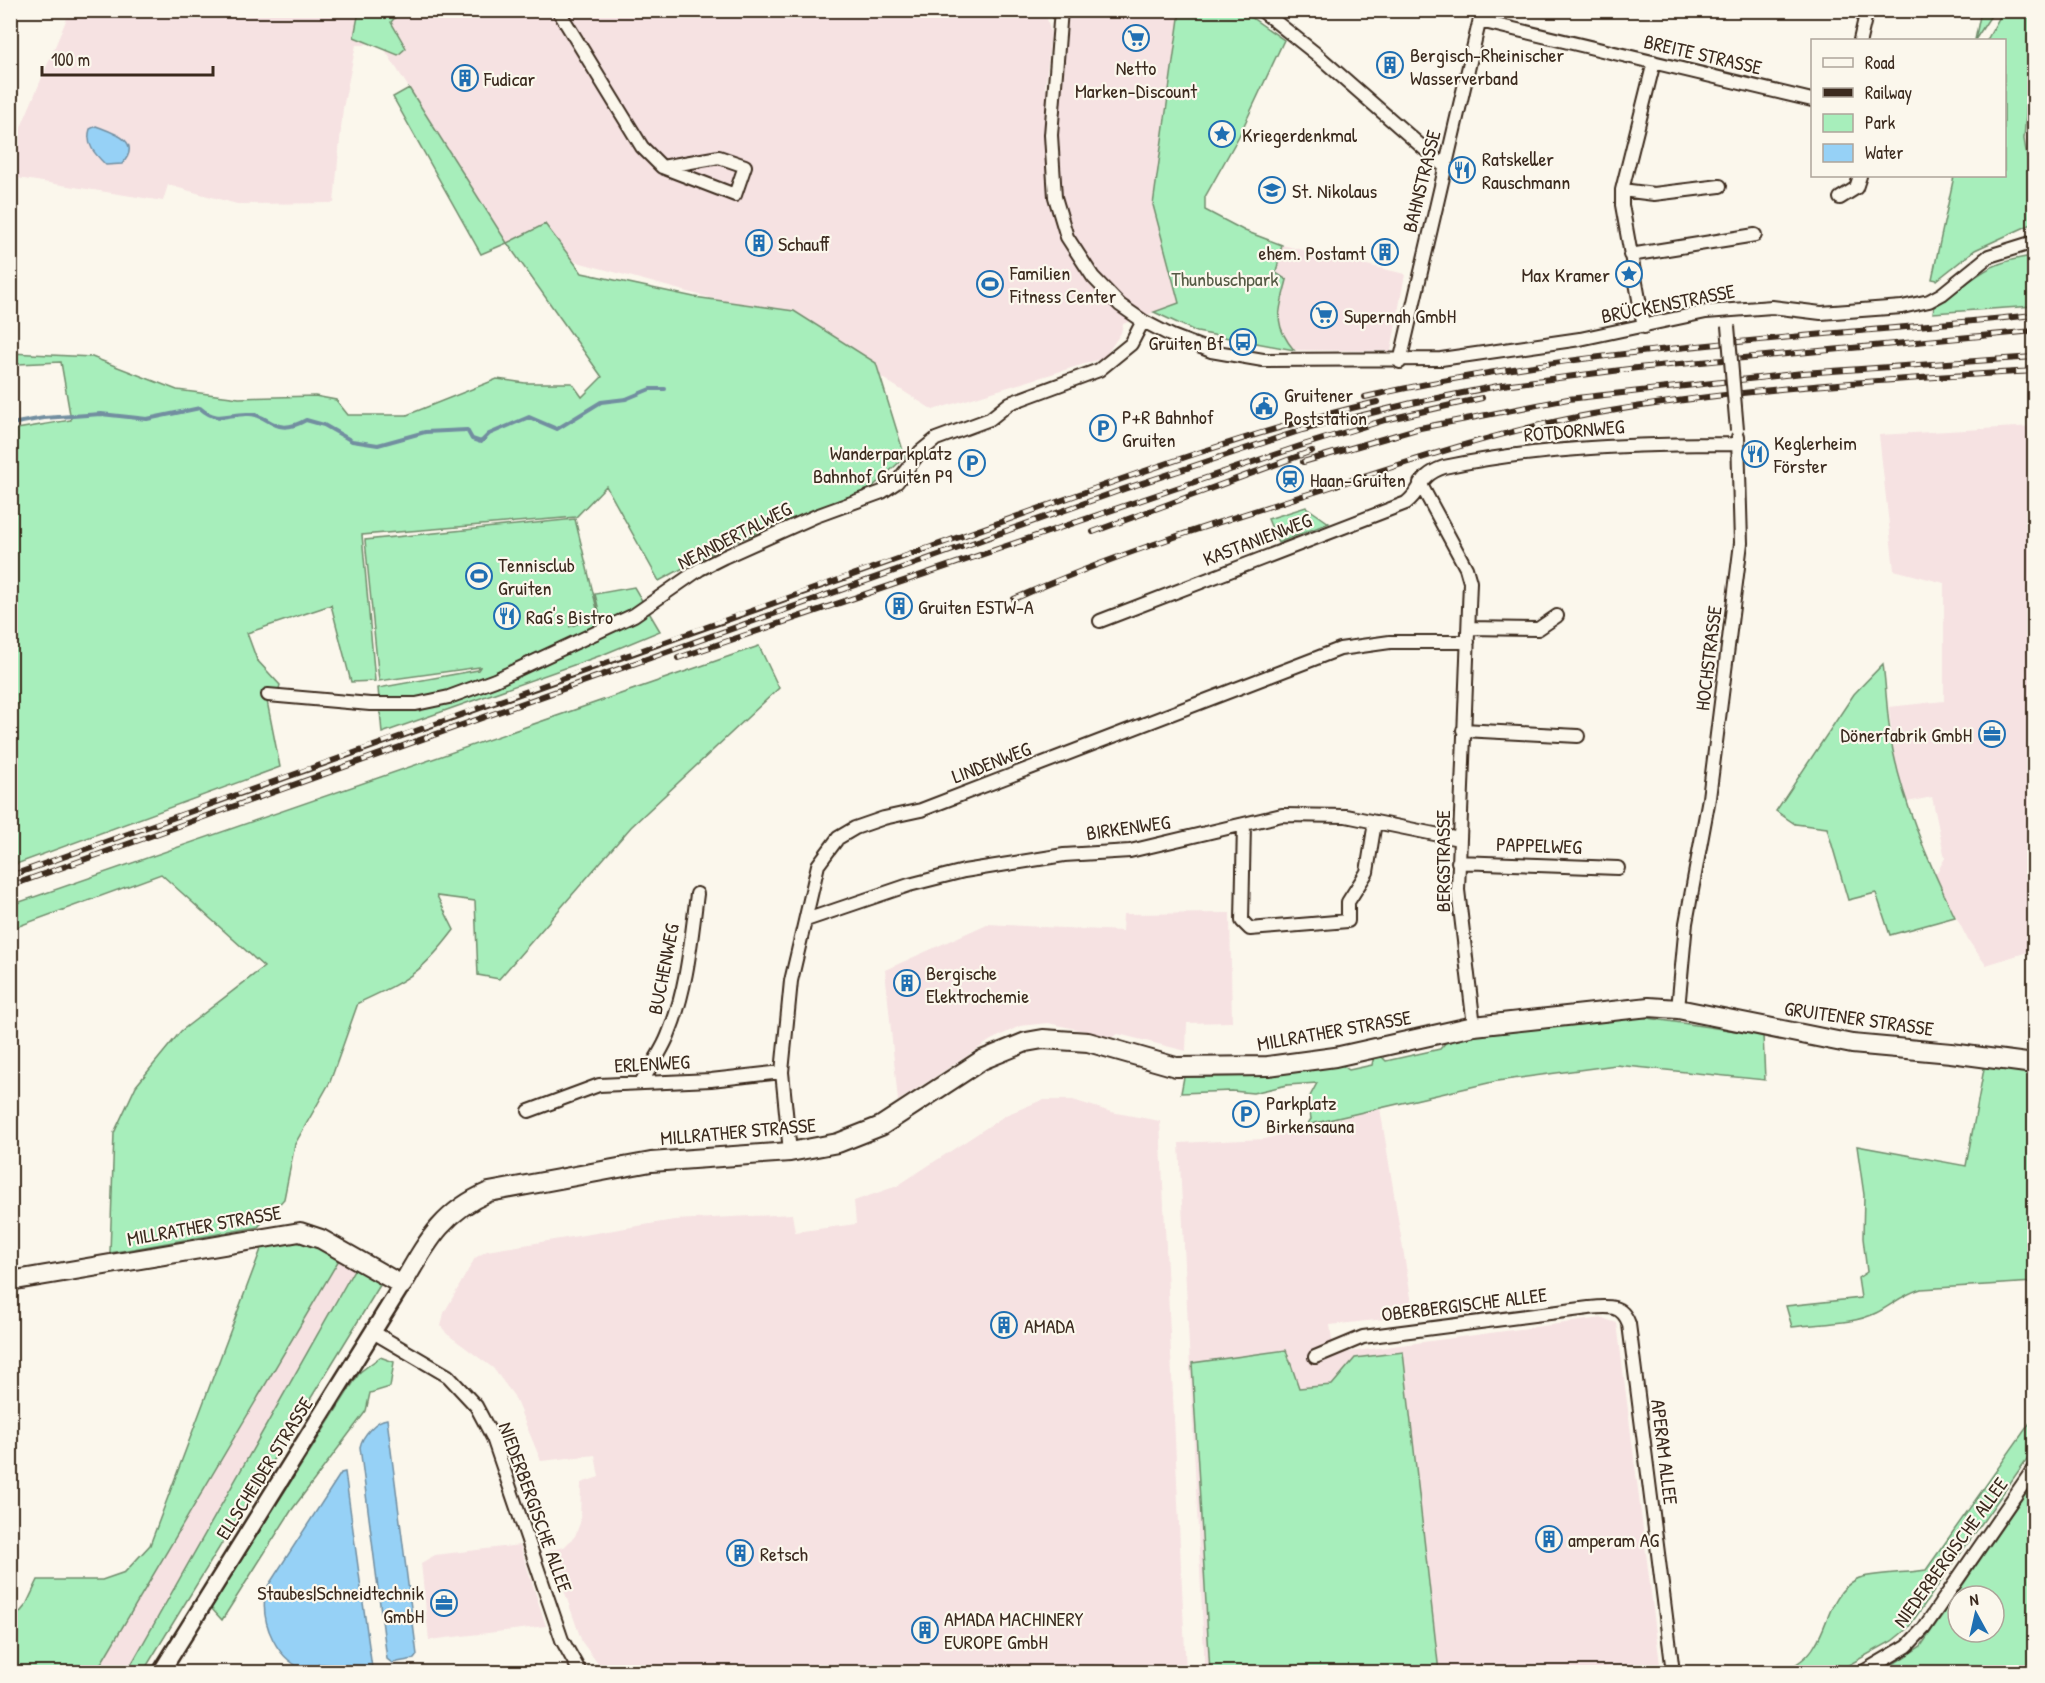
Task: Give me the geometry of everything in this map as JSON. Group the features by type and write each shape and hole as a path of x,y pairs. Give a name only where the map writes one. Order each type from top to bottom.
{"main road":[{"name":"MILLRATHER STRASSE","path":"10,1281 300,1232 321,1239 402,1285 428,1239 446,1218 468,1201 489,1192 651,1162 790,1152 838,1143 873,1130 982,1060 1026,1042 1080,1041 1176,1067 1230,1068 1315,1060 1474,1026 1627,1008 1678,1009"},
{"name":"GRUITENER STRASSE","path":"1678,1009 1852,1044 1951,1053 2034,1064"}],"street":[{"path":"558,10 642,147 662,167 735,195 745,166 719,157 662,167"},
{"name":"BRÜCKENSTRASSE","path":"1061,10 1051,135 1052,175 1059,217 1067,237 1093,278 1120,305 1143,321 1172,336 1211,351 1263,360 1400,362 1488,354 1644,327 1687,315 1726,310 1772,307 1821,314 1918,304 1942,294 1989,256 2034,242"},
{"path":"1261,10 1315,53 1445,167"},
{"path":"1860,39 1867,10"},
{"name":"BAHNSTRASSE","path":"1400,362 1481,16"},
{"name":"BREITE STRASSE","path":"1481,16 1654,62 1811,100"},
{"path":"1644,327 1630,255 1622,190 1654,62"},
{"path":"1840,198 1856,188 1860,177"},
{"path":"1622,190 1654,194 1720,186"},
{"path":"1630,255 1755,235"},
{"name":"HOCHSTRASSE","path":"1678,1009 1686,923 1709,798 1736,590 1742,522 1726,310"},
{"name":"NEANDERTALWEG","path":"268,695 380,705 416,704 449,697 495,680 634,615 718,560 816,516 882,492 897,482 920,452 936,439 990,420 1010,402 1099,370 1131,344 1143,321"},
{"name":"ROTDORNWEG","path":"1420,483 1428,473 1444,467 1548,450 1737,436"},
{"name":"KASTANIENWEG","path":"1100,621 1406,503 1414,497 1420,483"},
{"name":"BERGSTRASSE","path":"1420,483 1466,568 1471,597 1463,730 1458,890 1474,1026"},
{"path":"1469,628 1538,629 1557,616"},
{"name":"LINDENWEG","path":"790,1152 782,1072 791,981 818,865 838,838 855,828 921,810 1340,650 1390,642 1468,642"},
{"path":"1463,730 1578,736"},
{"name":"BIRKENWEG","path":"806,920 909,885 963,871 1064,855 1130,851 1282,815 1319,814 1375,822 1459,840"},
{"path":"1244,824 1242,921 1250,928 1348,921 1348,902 1367,872 1375,822"},
{"name":"PAPPELWEG","path":"1458,862 1618,868"},
{"name":"BUCHENWEG","path":"642,1082 668,1036 679,1008 687,974 697,894"},
{"name":"ERLENWEG","path":"529,1111 599,1086 711,1080 782,1072"},
{"name":"ELLSCHEIDER STRASSE","path":"161,1672 402,1285"},
{"name":"OBERBERGISCHE ALLEE","path":"1316,1357 1363,1337 1597,1307 1621,1309"},
{"name":"APERAM ALLEE","path":"1621,1309 1629,1324 1673,1672"},
{"name":"NIEDERBERGISCHE ALLEE","path":"373,1332 448,1376 476,1406 493,1438 562,1640 580,1672"},
{"name":"NIEDERBERGISCHE ALLEE","path":"1863,1672 1907,1646 1924,1628 2034,1467"}],"shaded area":[{"path":"70,11 1045,11 1051,34 1045,89 1062,91 1069,11 1180,11 1153,205 1179,303 1123,324 1121,333 1104,358 933,410 791,320 507,243 378,39 364,45 356,45 343,108 334,203 237,204 168,185 163,201 11,177 11,151"},
{"path":"1282,245 1405,274 1391,351 1294,350 1281,334 1279,313 1287,280 1276,274"},
{"path":"2034,426 2034,950 1986,965 1968,940 1935,876 1945,858 1932,797 1907,802 1893,753 1889,707 1944,701 1944,583 1894,570 1879,435"},
{"path":"1230,913 1232,1022 1187,1023 1186,1051 1118,1034 1112,1037 1048,1023 1020,1026 991,1040 898,1101 885,970 987,924 1122,931 1123,914"},
{"path":"1042,1100 1073,1100 1111,1112 1160,1121 1186,1672 604,1672 582,1642 550,1550 564,1547 575,1536 580,1523 581,1483 599,1477 595,1455 541,1461 514,1396 493,1368 447,1334 441,1326 444,1313 475,1258 487,1251 674,1220 792,1214 795,1232 856,1224 854,1201 897,1186 1006,1115"},
{"path":"1380,1108 1414,1316 1330,1325 1334,1354 1602,1318 1617,1323 1661,1672 1205,1672 1179,1143 1265,1139"},
{"path":"340,1258 355,1268 127,1672 96,1672"},
{"path":"520,1545 546,1626 429,1640 421,1563 435,1555"}],"green space":[{"path":"359,11 401,11 391,22 406,48 398,55 354,37"},
{"name":"Thunbuschpark","path":"1180,11 1242,11 1284,40 1239,136 1205,197 1205,210 1245,231 1282,245 1276,273 1287,280 1279,317 1282,332 1294,350 1197,332 1154,312 1179,303 1153,205"},
{"path":"1981,11 1994,11 1976,39"},
{"path":"2003,11 2034,11 2024,139 2027,157 2034,165 2034,223 1975,250 1937,280 1932,279 1954,177 2006,177 2006,39 1988,39"},
{"path":"409,88 507,243 481,254 393,97"},
{"path":"545,224 582,273 694,297 794,311 876,363 905,457 870,489 728,544 659,581 606,486 576,517 362,535 375,681 351,682 331,605 247,633 257,660 280,685 279,689 265,691 280,767 11,866 11,430 71,420 61,362 18,364 11,361 11,353 92,357 177,390 239,398 315,396 336,400 348,415 407,415 497,379 525,383 572,383 582,397 602,377 507,243"},
{"path":"2034,256 2034,306 1933,313 1934,307 1991,267 2003,262"},
{"path":"1306,507 1329,523 1278,543 1268,519"},
{"name":"Tennisclub Gruiten","path":"575,519 598,613 569,627 600,615 595,594 634,587 660,631 602,655 382,733 378,688 478,670 480,667 379,681 365,540"},
{"path":"759,646 779,688 631,827 499,979 478,975 475,901 437,896 454,930 432,957 412,975 358,1003 330,1082 295,1144 284,1199 258,1227 110,1253 114,1133 136,1086 181,1031 264,967 161,874 11,929 11,905"},
{"path":"1883,664 1890,733 1899,776 1920,838 1955,917 1890,935 1876,893 1848,900 1827,828 1795,824 1776,811 1854,694"},
{"path":"1641,1017 1763,1035 1765,1080 1616,1065 1497,1081 1307,1125 1311,1119 1308,1100 1317,1083 1287,1085 1253,1093 1232,1091 1181,1093 1184,1077 1265,1076 1342,1065 1349,1070 1372,1065 1374,1056 1380,1055 1386,1061 1440,1049 1448,1040 1518,1029"},
{"path":"1985,1063 2034,1071 2034,1282 1921,1289 1882,1310 1857,1320 1792,1327 1786,1306 1861,1298 1858,1278 1867,1272 1863,1238 1864,1195 1857,1146 1966,1166"},
{"path":"297,1239 340,1258 96,1672 11,1672 11,1623 26,1605 38,1580 102,1580 125,1572 150,1545 263,1244"},
{"path":"355,1268 382,1282 143,1672 127,1672"},
{"path":"1286,1350 1299,1388 1332,1385 1355,1358 1403,1352 1439,1672 1210,1672 1192,1363"},
{"path":"380,1357 394,1362 390,1387 370,1393 366,1411 291,1511 222,1620 211,1608 360,1372"},
{"path":"2034,1417 2034,1449 1908,1628 1892,1641 1836,1672 1783,1672 1801,1661 1812,1650 1835,1600 1848,1585 1863,1577 1926,1570"},
{"path":"2034,1481 2034,1672 1881,1672 1921,1646 1946,1609 1946,1644 2006,1644 2006,1584 1963,1584"}],"water":[{"path":"96,126 118,135 128,144 128,156 122,164 106,165 95,153 90,145 89,135 90,129"},
{"path":"387,1419 417,1655 414,1659 392,1663 387,1659 360,1447 370,1429 378,1422"},
{"path":"345,1472 372,1668 367,1672 345,1672 337,1665 319,1664 312,1672 289,1660 273,1640 265,1615 266,1589 341,1473"}],"waterway":[{"path":"11,424 44,418 101,414 147,419 200,408 212,416 256,415 273,424 287,427 306,420 324,425 352,441 378,445 425,432 467,430 472,439 481,442 489,434 529,417 557,429 601,402 626,399 650,389 665,389"}],"railway":[{"path":"1365,397 1447,380 1614,355 2034,315"},
{"path":"10,886 1124,489 1302,430 1412,403 1503,385 1637,368 2034,331"},
{"path":"1303,462 1420,428 1568,399 1803,373 2034,357"},
{"path":"1014,599 1089,568 1203,528 1454,448 1558,421 1648,405 1757,391 2034,371"},
{"path":"678,658 1300,446 1385,420 1482,398"},
{"path":"10,876 596,665 1161,466 1268,431 1377,402"},
{"path":"1093,532 1312,451"}],"place":[{"name":"Netto Marken-Discount","path":"1136,38"},
{"name":"Bergisch-Rheinischer Wasserverband","path":"1390,65"},
{"name":"Fudicar","path":"465,78"},
{"name":"Kriegerdenkmal","path":"1222,134"},
{"name":"Ratskeller Rauschmann","path":"1462,170"},
{"name":"St. Nikolaus","path":"1272,190"},
{"name":"Schauff","path":"759,243"},
{"name":"ehem. Postamt","path":"1385,252"},
{"name":"Max Kramer","path":"1629,274"},
{"name":"Familien Fitness Center","path":"990,284"},
{"name":"Supernah GmbH","path":"1324,315"},
{"name":"Gruiten Bf","path":"1243,342"},
{"name":"Gruitener Poststation","path":"1264,406"},
{"name":"P+R Bahnhof Gruiten","path":"1103,428"},
{"name":"Keglerheim Förster","path":"1755,454"},
{"name":"Wanderparkplatz Bahnhof Gruiten P9","path":"972,463"},
{"name":"Haan-Gruiten","path":"1290,479"},
{"name":"Tennisclub Gruiten","path":"479,576"},
{"name":"Gruiten ESTW-A","path":"899,606"},
{"name":"RaG's Bistro","path":"507,616"},
{"name":"Dönerfabrik GmbH","path":"1992,734"},
{"name":"Bergische Elektrochemie","path":"907,983"},
{"name":"Parkplatz Birkensauna","path":"1246,1114"},
{"name":"AMADA","path":"1004,1325"},
{"name":"amperam AG","path":"1549,1539"},
{"name":"Retsch","path":"740,1553"},
{"name":"Staubes|Schneidtechnik GmbH","path":"444,1603"},
{"name":"AMADA MACHINERY EUROPE GmbH","path":"925,1630"}]}
